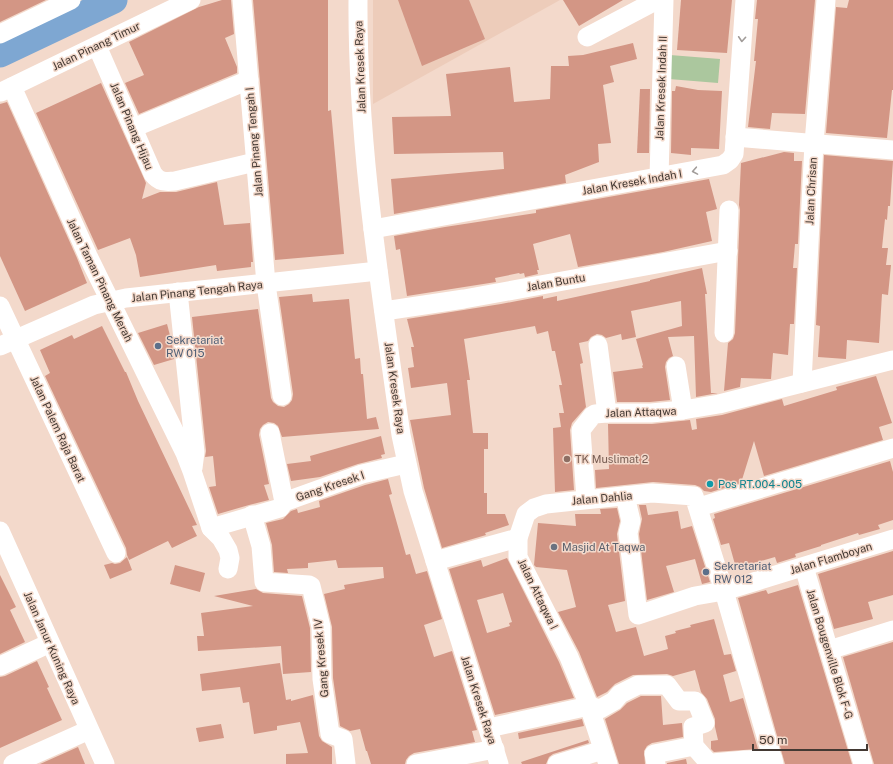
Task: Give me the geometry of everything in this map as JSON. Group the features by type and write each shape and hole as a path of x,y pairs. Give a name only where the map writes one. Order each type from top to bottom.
{"street":[{"path":"0,34 71,0"},
{"name":"Jalan Pinang Timur","path":"6,90 191,0"},
{"name":"Jalan Pinang Tengah I","path":"242,0 266,284 282,396"},
{"name":"Jalan Kresek Raya","path":"358,0 359,82 373,229 406,464 412,491 497,756"},
{"path":"587,37 657,0"},
{"name":"Jalan Kresek Indah II","path":"659,177 664,0"},
{"name":"Jalan Kresek Indah I","path":"373,229 723,165 730,160 734,154 745,0"},
{"name":"Jalan Chrisan","path":"802,383 814,143 826,0"},
{"name":"Jalan Pinang Hijau","path":"97,46 153,174 157,179 165,182 175,181 255,162"},
{"path":"133,128 248,80"},
{"name":"Jalan Taman Pinang Merah","path":"6,90 192,471 210,528 221,538 228,550 230,558 228,569"},
{"path":"735,138 893,150"},
{"path":"724,333 729,210"},
{"name":"Jalan Buntu","path":"384,311 464,299 728,251"},
{"name":"Jalan Pinang Tengah Raya","path":"8,342 94,305 110,301 178,292 266,284 378,271"},
{"name":"Jalan Taman Pinang Merah","path":"178,292 195,452 192,471"},
{"name":"Jalan Palem Raja Barat","path":"0,306 8,342 116,553"},
{"path":"598,346 607,413"},
{"path":"676,366 683,410 719,404 893,360"},
{"name":"Jalan Attaqwa","path":"586,499 582,430 595,414 651,413 683,410"},
{"path":"270,433 284,502"},
{"path":"489,728 589,706 599,709 614,701 620,694 638,685 667,685 679,701 695,701 697,703 705,722 693,727 694,746 709,762 773,762 699,507 893,448"},
{"name":"Gang Kresek I","path":"210,528 280,508 284,502 362,474 406,464"},
{"name":"Jalan Dahlia","path":"518,538 526,514 534,508 546,504 652,493 694,496 699,507"},
{"name":"Jalan Flamboyan","path":"625,496 631,521 628,533 638,615 695,596 724,591 893,539"},
{"name":"Gang Kresek IV","path":"252,515 261,546 264,582 311,586 321,627 322,679 330,734 343,739 346,764"},
{"name":"Jalan Janur Kuning Raya","path":"0,531 7,564 50,643 105,764"},
{"path":"434,561 518,538"},
{"name":"Jalan Attaqwa I","path":"518,538 518,557 569,657 589,706 605,757"},
{"name":"Jalan Bougenville Blok F-G","path":"804,567 863,764"},
{"path":"829,650 893,630"},
{"path":"0,666 50,643"},
{"path":"13,764 89,730"},
{"path":"656,764 654,754 694,746"},
{"path":"416,764 497,756"},
{"path":"558,764 605,757"}],"shaded area":[{"path":"373,0 560,0 373,104"}],"green space":[{"path":"670,55 720,59 718,83 669,79"}],"building":[{"path":"0,0 46,0 0,22"},
{"path":"222,0 231,0 234,34 225,38 237,67 237,73 139,114 125,83 144,75 129,42 199,7"},
{"path":"253,0 328,0 328,111 331,110 344,254 275,260"},
{"path":"398,0 469,0 485,39 422,66"},
{"path":"563,0 623,0 579,26"},
{"path":"681,0 732,0 727,53 677,50"},
{"path":"757,0 815,0 805,114 772,113 770,129 748,127 756,61 754,61 758,19 755,19"},
{"path":"849,0 893,0 893,90 887,138 826,133 836,7 847,8"},
{"path":"633,43 637,59 610,66 614,82 603,85 611,143 598,144 599,162 565,175 566,183 394,214 391,179 504,169 503,152 394,154 392,117 451,116 446,74 510,67 514,102 550,99 551,66 569,66 568,56 583,55"},
{"path":"101,83 146,183 142,199 160,192 176,192 217,182 224,225 250,223 253,262 251,262 251,267 217,271 216,265 140,277 136,255 130,238 98,250 36,113"},
{"path":"676,86 698,90 722,91 719,149 691,148 691,155 671,153 672,91 675,91"},
{"path":"640,89 650,89 649,153 637,153"},
{"path":"7,102 87,283 25,311 0,256 0,104"},
{"path":"784,152 794,153 794,161 802,161 798,244 795,244 793,268 797,268 794,324 790,324 788,355 773,353 771,379 741,378 740,387 724,391 728,343 733,339 735,333 741,163"},
{"path":"824,155 893,161 890,206 888,206 887,220 885,219 882,248 888,248 886,265 891,265 888,295 882,294 879,343 847,340 846,359 818,357 820,326 816,325"},
{"path":"709,179 717,209 706,212 712,241 663,252 578,267 570,234 533,244 539,270 537,270 538,274 525,277 524,273 519,273 495,278 496,282 407,296 400,249 396,250 394,236 536,213 536,210"},
{"path":"702,268 707,294 705,294 711,393 718,393 696,397 694,336 668,337 673,356 666,362 665,367 670,400 650,402 617,402 613,372 643,368 636,339 682,326 681,301 631,311 636,337 622,340 621,334 606,338 597,334 591,337 588,341 579,343 583,363 580,364 586,407 572,423 570,430 574,490 555,492 553,428 561,427 559,413 564,413 559,385 562,385 555,351 552,351 548,331 537,334 535,326 464,339 470,380 467,380 473,433 488,433 488,449 484,449 484,493 487,493 487,514 505,514 509,525 485,533 486,535 442,548 424,488 410,420 451,415 447,383 411,388 408,368 414,367 411,347 414,347 407,319 543,296 543,299 557,296 557,301"},
{"path":"312,294 313,302 349,299 355,359 360,358 367,419 376,417 379,429 282,437 278,426 274,423 268,422 260,429 259,435 269,484 264,485 269,500 218,514 209,487 216,486 213,456 205,457 206,451 192,317 258,309 271,398 278,406 284,407 292,400 293,394 279,297"},
{"name":"Sekretariat RW 015","path":"167,324 174,359 154,365 138,333"},
{"path":"102,326 126,372 138,401 197,525 192,526 197,536 172,548 168,541 129,560 126,548 45,376 50,373 40,350 72,335 74,339"},
{"path":"876,376 892,423 879,427 883,440 764,476 754,441 741,483 711,492 704,491 695,485 653,482 596,488 595,470 609,469 608,424 652,424 690,420 692,430 697,429 696,419 722,415 782,399 784,406 837,390 836,387"},
{"path":"381,436 385,454 381,455 382,458 358,464 320,477 291,481 287,464 311,461 310,456"},
{"path":"890,461 893,472 893,520 878,525 880,529 859,535 858,533 821,545 795,554 796,557 777,563 775,557 736,568 729,543 721,545 713,519 715,518 714,514"},
{"path":"388,479 392,494 389,495 406,555 410,554 416,574 427,571 442,619 424,625 434,657 452,651 477,730 472,731 475,742 414,753 409,756 405,764 371,764 360,729 350,731 340,726 333,678 332,627 324,594 345,589 344,585 384,578 383,567 338,568 336,560 308,563 308,568 287,569 288,573 274,572 272,545 266,523 283,519 291,511 297,509 298,513 320,507 319,501 365,485"},
{"path":"639,505 646,505 648,515 678,511 681,529 692,526 710,582 702,584 695,559 666,566 674,592 647,600 639,534 642,519"},
{"path":"617,508 620,521 617,534 625,601 608,605 616,632 636,627 644,656 668,649 665,636 676,633 675,631 691,627 690,625 714,619 724,655 731,654 736,671 723,675 730,702 743,698 758,749 714,752 711,749 711,741 718,740 715,719 707,699 701,692 695,670 673,676 667,674 633,675 615,684 607,692 597,697 579,652 558,612 576,607 567,570 536,567 534,565 538,523 576,526 575,514 601,514 600,509"},
{"path":"893,551 893,595 868,602 873,619 834,629 818,574"},
{"path":"127,557 132,570 110,579 104,565 120,563"},
{"path":"507,558 559,662 574,698 495,715 449,569 481,560 483,567","holes":["503,593 512,622 509,623 510,626 487,633 477,600"]},
{"path":"175,565 205,573 200,592 170,584"},
{"path":"0,575 16,607 10,610 25,642 0,654"},
{"path":"798,585 852,764 785,764 738,598 766,590 768,594"},
{"path":"256,589 263,593 302,596 310,628 311,672 283,674 281,646 198,651 197,636 204,636 201,613 253,606 214,596"},
{"path":"893,642 893,764 874,764 843,657"},
{"path":"37,661 49,687 47,688 62,720 0,748 0,677"},
{"path":"280,663 286,700 291,699 291,701 313,695 319,736 322,741 332,747 332,764 286,764 286,754 308,753 300,722 277,726 277,730 254,734 249,702 243,703 240,687 202,691 200,674"},
{"path":"641,696 661,696 663,725 682,723 683,737 652,743 647,746 644,751 645,764 619,764 605,719 620,710 627,703"},
{"path":"582,719 584,726 519,739 518,733"},
{"path":"221,724 224,738 199,742 196,728"},
{"path":"588,740 589,743 553,754 549,757 546,764 522,764 521,762"},
{"path":"78,747 85,764 40,764"},
{"path":"686,759 687,764 667,764 667,763"}],"waterway":[{"path":"0,54 114,0"}],"place":[{"name":"Sekretariat RW 015","path":"158,346"},
{"name":"TK Muslimat 2","path":"567,459"},
{"name":"Pos RT.004 - 005","path":"710,484"},
{"name":"Masjid At Taqwa","path":"554,547"},
{"name":"Sekretariat RW 012","path":"706,572"}]}
